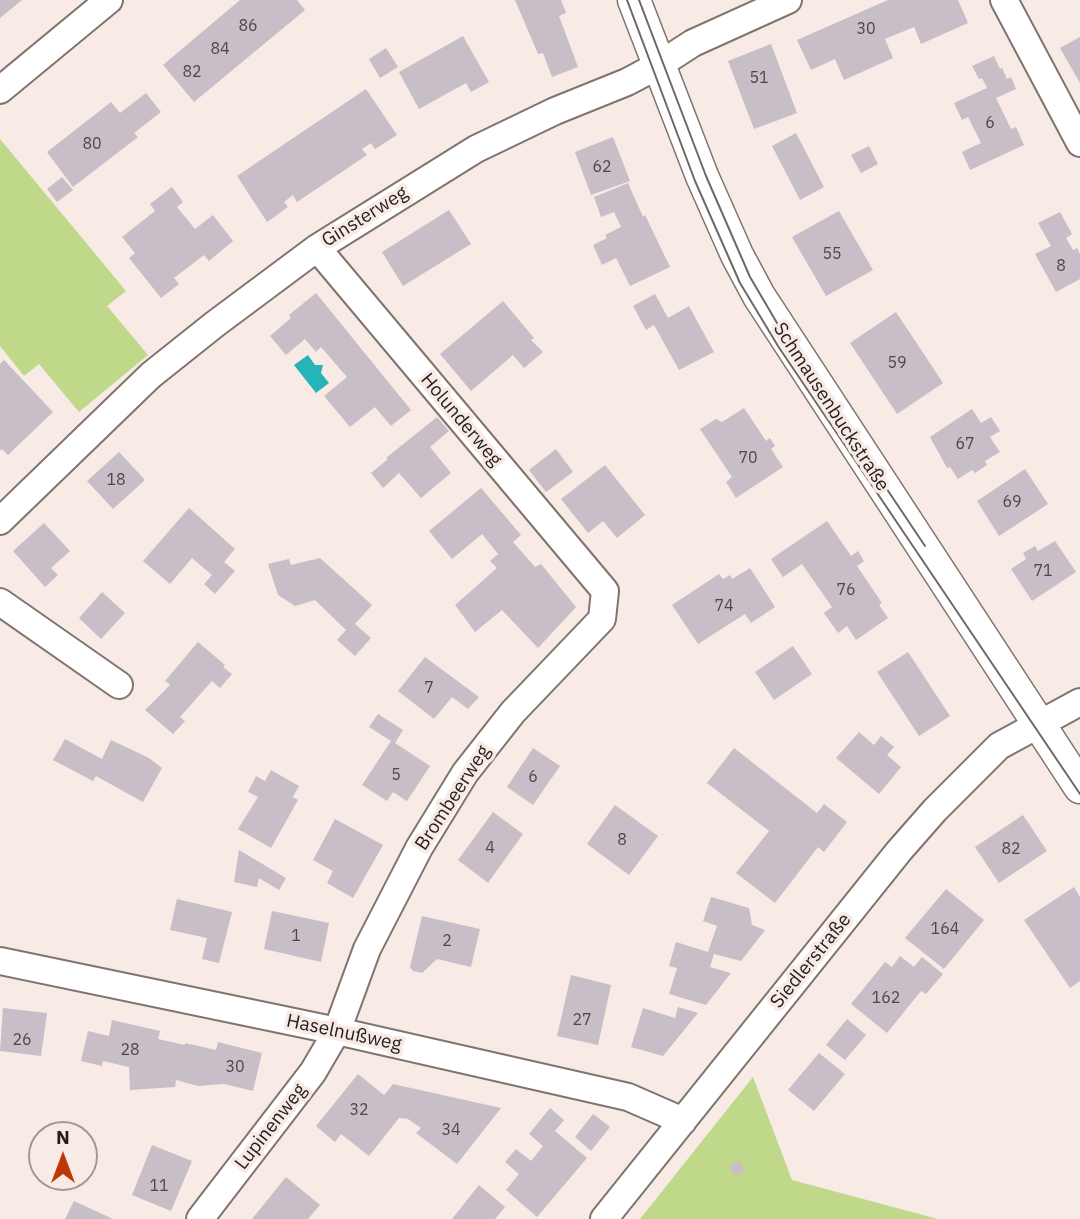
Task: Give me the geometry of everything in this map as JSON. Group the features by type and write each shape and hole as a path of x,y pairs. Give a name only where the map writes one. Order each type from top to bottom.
{"street":[{"path":"0,90 109,0"},
{"name":"Schmausenbuckstraße","path":"634,0 719,216 759,296 1080,787"},
{"name":"Ginsterweg","path":"0,520 151,376 317,248 476,149 534,120 626,82 693,43 788,0"},
{"path":"1004,0 1080,143"},
{"name":"Holunderweg","path":"317,248 605,591"},
{"name":"Brombeerweg","path":"337,1031 367,949 419,848 465,774 513,712 602,619 605,591"},
{"path":"0,602 119,685"},
{"name":"Siedlerstraße","path":"604,1219 899,851 935,810 999,746 1080,702"},
{"name":"Haselnußweg","path":"0,961 337,1031 628,1097 683,1121"},
{"name":"Lupinenweg","path":"200,1219 313,1072 337,1031"}],"green space":[{"path":"0,139 126,291 107,306 148,355 79,412 39,364 24,376 0,346"},
{"path":"753,1077 792,1180 938,1219 640,1219"}],"water":[{"path":"308,355 315,365 323,365 321,373 329,383 316,393 294,365"}],"building":[{"path":"0,0 22,0 0,18"},
{"path":"240,0 297,0 305,10 194,102 163,65"},
{"path":"515,0 561,0 566,13 559,16 578,67 552,77 543,53 538,54"},
{"path":"888,0 958,0 968,23 921,44 914,27 885,39 893,58 844,80 835,59 811,70 797,40"},
{"path":"463,36 489,82 471,92 466,83 419,109 399,72"},
{"path":"1080,37 1080,83 1060,48"},
{"path":"771,44 797,113 754,129 728,61"},
{"path":"386,48 398,67 380,78 369,59"},
{"path":"994,56 1007,79 1011,77 1016,89 996,98 1011,129 1016,127 1024,145 970,170 962,152 981,143 968,117 962,120 954,103 987,88 972,66"},
{"path":"366,89 397,135 375,149 371,143 362,149 367,155 297,202 293,195 284,202 288,207 267,222 237,176"},
{"path":"146,93 161,112 134,133 138,137 73,187 47,152 111,102 120,113"},
{"path":"796,133 824,187 800,200 772,146"},
{"path":"613,137 630,181 591,195 575,152"},
{"path":"869,146 878,164 861,173 851,155"},
{"path":"62,177 73,190 57,202 47,189"},
{"path":"628,183 670,267 630,286 616,258 602,265 593,245 621,227 614,212 601,217 594,197"},
{"path":"172,187 183,202 177,207 195,229 213,215 233,241 209,261 204,255 174,278 179,284 161,298 129,258 135,253 122,237 155,211 150,204"},
{"path":"449,210 471,244 403,286 382,252"},
{"path":"839,211 873,270 826,296 792,237"},
{"path":"1060,212 1072,234 1066,238 1073,250 1077,248 1080,254 1080,279 1056,292 1035,254 1051,246 1038,223"},
{"path":"316,293 411,410 391,426 375,407 350,427 324,396 347,377 321,347 316,352 305,339 286,355 270,336 291,318 289,315"},
{"path":"655,294 668,318 689,306 714,352 679,370 654,325 646,330 633,306"},
{"path":"503,301 543,352 524,368 513,355 471,391 440,354"},
{"path":"896,312 943,383 897,414 850,343"},
{"path":"4,360 53,412 8,455 2,449 0,451 0,364"},
{"path":"744,408 766,441 770,438 775,446 771,449 783,467 736,498 726,482 732,477 700,429 716,419 722,422"},
{"path":"972,409 981,423 991,417 1000,431 990,437 1000,452 985,461 987,465 975,473 972,470 958,479 950,467 947,468 930,437"},
{"path":"437,417 449,431 430,447 451,473 421,498 399,473 383,488 371,473"},
{"path":"556,449 573,472 546,492 529,470"},
{"path":"119,452 145,480 113,509 87,481"},
{"path":"605,465 645,515 617,538 603,521 588,533 561,499"},
{"path":"1025,469 1048,504 999,536 977,501"},
{"path":"481,488 521,535 513,542 535,567 541,564 576,607 538,648 502,610 475,632 455,605 497,568 490,561 498,554 482,534 452,559 429,531"},
{"path":"189,508 235,549 224,562 235,571 215,594 204,584 212,575 192,558 170,584 143,561"},
{"path":"827,521 851,556 858,551 864,561 857,566 882,603 879,605 888,618 856,640 847,626 838,633 824,613 832,607 802,564 783,577 771,559"},
{"path":"44,523 70,551 51,568 58,575 45,587 13,551"},
{"path":"1055,541 1076,572 1032,601 1011,569 1026,559 1023,553 1035,546 1038,551"},
{"path":"320,558 372,605 355,624 371,638 355,656 337,640 346,630 315,600 295,606 278,595 268,564 289,559 291,565"},
{"path":"750,568 775,607 751,623 745,614 698,644 672,605 719,574 723,579 730,575 732,579"},
{"path":"102,592 125,613 101,639 79,618"},
{"path":"198,642 232,674 220,688 212,681 180,717 185,721 173,734 145,710 168,687 170,684 165,681"},
{"path":"793,646 812,674 774,700 755,672"},
{"path":"908,652 950,716 919,736 877,672"},
{"path":"425,657 479,697 468,709 452,697 434,719 398,691"},
{"path":"378,714 403,730 395,743 430,766 407,801 393,792 387,801 362,785 391,741 369,727"},
{"path":"859,732 874,745 881,736 894,747 887,755 901,767 879,794 836,758"},
{"path":"65,739 102,759 111,740 149,758 162,768 143,802 96,776 93,781 53,760"},
{"path":"533,748 560,766 533,805 507,787"},
{"path":"734,748 817,813 824,804 847,822 824,852 818,847 775,903 736,873 769,831 707,783"},
{"path":"271,770 299,786 293,797 298,800 271,848 238,829 258,797 248,792 256,776 265,781"},
{"path":"615,805 658,836 629,875 587,844"},
{"path":"493,812 523,834 488,883 458,860"},
{"path":"1023,815 1047,851 999,883 975,847"},
{"path":"335,819 383,845 353,898 327,883 333,871 313,860"},
{"path":"239,850 286,878 279,890 259,878 257,887 234,882"},
{"path":"1074,887 1080,897 1080,981 1070,988 1024,920"},
{"path":"946,889 984,920 944,969 905,938"},
{"path":"711,897 749,908 752,925 765,930 741,961 714,954 710,967 731,973 706,1005 669,994 677,968 669,966 676,942 708,952 717,926 703,921"},
{"path":"177,899 232,912 219,963 202,959 207,938 170,930"},
{"path":"272,911 329,923 321,962 264,949"},
{"path":"422,916 480,929 471,967 437,959 422,973 413,971 410,967"},
{"path":"900,956 914,967 922,957 943,974 926,994 921,991 887,1033 851,1004 885,962 892,967"},
{"path":"571,975 611,985 598,1045 557,1036"},
{"path":"678,1007 698,1013 663,1056 631,1047 643,1008 675,1018"},
{"path":"3,1008 47,1013 41,1056 0,1051"},
{"path":"847,1019 866,1035 845,1060 826,1045"},
{"path":"112,1020 160,1031 158,1039 185,1045 216,1050 218,1042 262,1053 253,1091 224,1084 198,1086 176,1080 175,1087 130,1090 129,1067 103,1061 102,1066 81,1061 88,1031 109,1036"},
{"path":"819,1053 845,1074 814,1111 788,1090"},
{"path":"358,1074 384,1095 393,1084 501,1108 457,1164 416,1133 421,1128 408,1119 399,1118 369,1156 341,1134 335,1142 316,1126"},
{"path":"550,1108 564,1120 555,1131 587,1158 537,1217 506,1190 519,1174 505,1162 516,1149 531,1161 543,1146 529,1134"},
{"path":"593,1114 610,1127 591,1151 575,1137"},
{"path":"152,1145 192,1161 171,1211 132,1195"},
{"path":"739,1161 745,1170 735,1176 729,1166"},
{"path":"286,1177 320,1205 308,1219 252,1219"},
{"path":"479,1185 505,1207 495,1219 452,1219"},
{"path":"74,1201 113,1219 65,1219"}],"tram line":[{"path":"627,0 695,181 740,283 778,346 1080,794"},
{"path":"639,0 706,176 750,277 787,340 925,546"}]}
